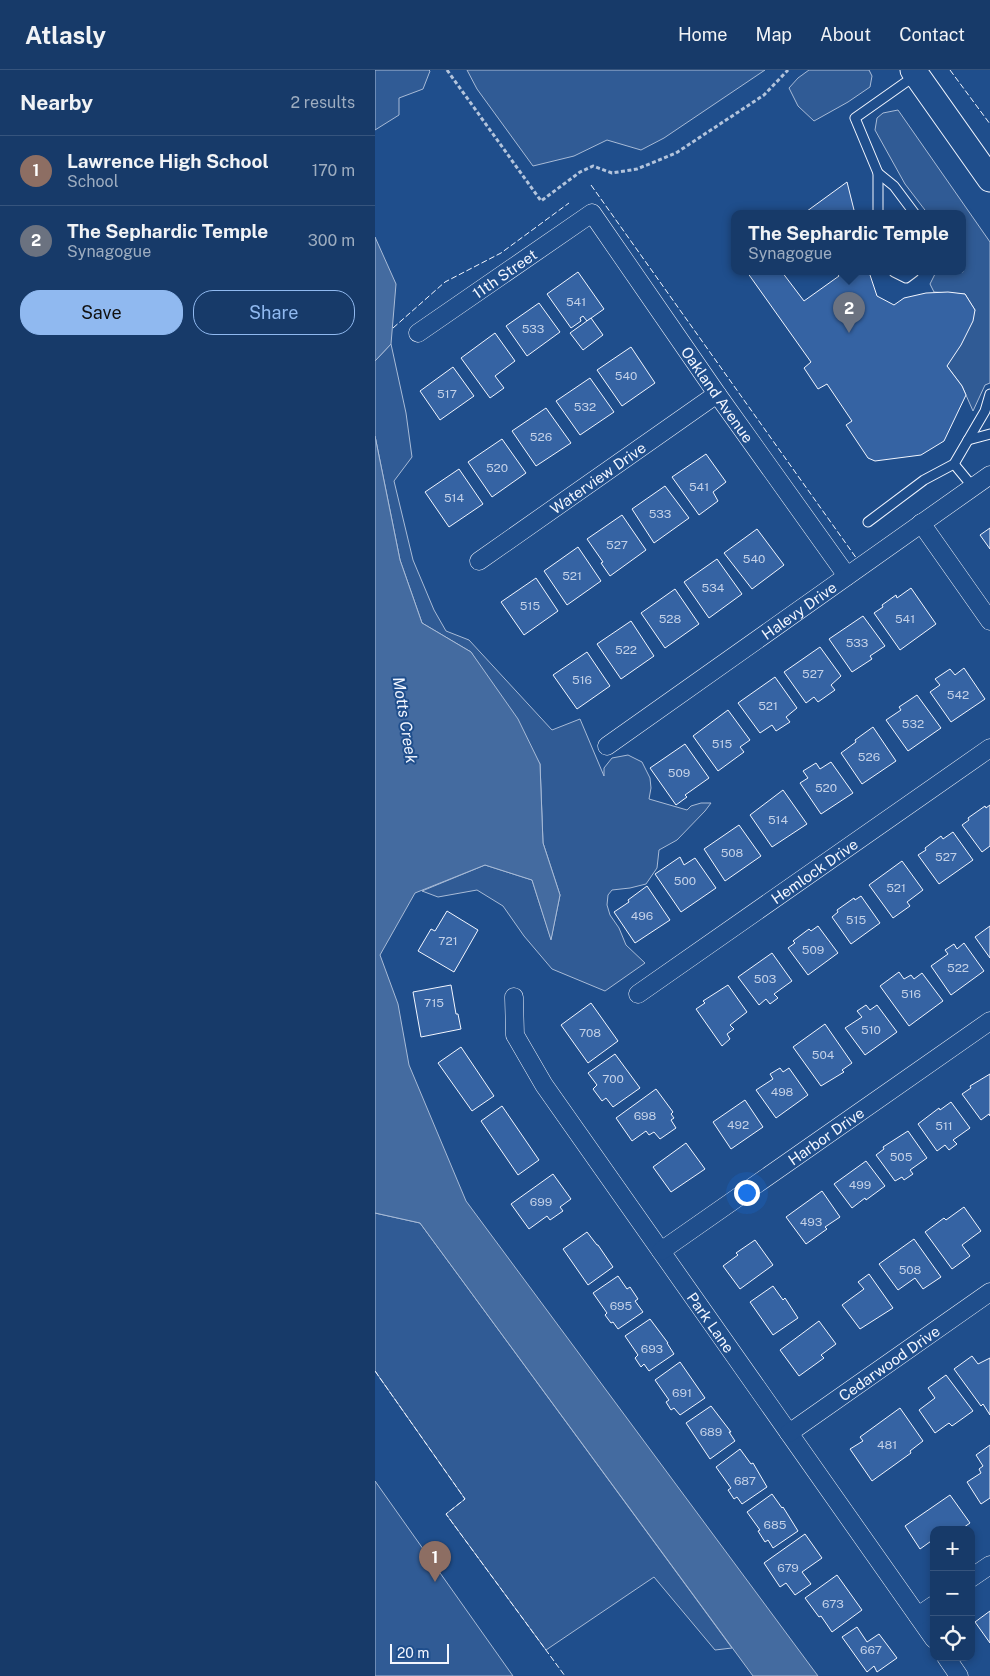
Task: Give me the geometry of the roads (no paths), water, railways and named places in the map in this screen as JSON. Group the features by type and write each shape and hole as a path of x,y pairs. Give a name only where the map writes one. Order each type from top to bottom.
{"street":[{"path":"914,72 990,179"},
{"name":"11th Street","path":"418,333 592,213"},
{"name":"Oakland Avenue","path":"592,213 717,394 847,576"},
{"name":"Waterview Drive","path":"479,561 717,394"},
{"name":"Halevy Drive","path":"607,746 983,480"},
{"path":"921,523 990,622"},
{"name":"Hemlock Drive","path":"638,994 990,748"},
{"name":"Park Lane","path":"514,997 515,1035 544,1085 930,1633"},
{"name":"Harbor Drive","path":"661,1251 990,1020"},
{"name":"Cedarwood Drive","path":"789,1433 990,1292"},
{"path":"975,1575 990,1565"},
{"path":"918,1616 930,1608"},
{"path":"949,1661 959,1676"}],"lane":[{"path":"878,210 878,173 855,118 914,72"},
{"path":"878,173 894,186 912,210"},
{"path":"868,522 925,480 954,464 985,411 990,394"},
{"path":"968,440 990,434"},
{"path":"954,464 968,481 983,480"}],"water":[{"path":"375,237 396,284 391,344 375,361"},
{"name":"Motts Creek","path":"375,436 400,560 422,623 471,652 518,719 540,764 543,843 560,895 551,940 532,880 485,865 415,893 380,955 398,1004 409,1065 466,1201 818,1676 753,1676 420,1223 375,1213"}],"place":[{"name":"The Sephardic Temple","path":"849,333"},
{"name":"Lawrence High School","path":"435,1582"}]}
